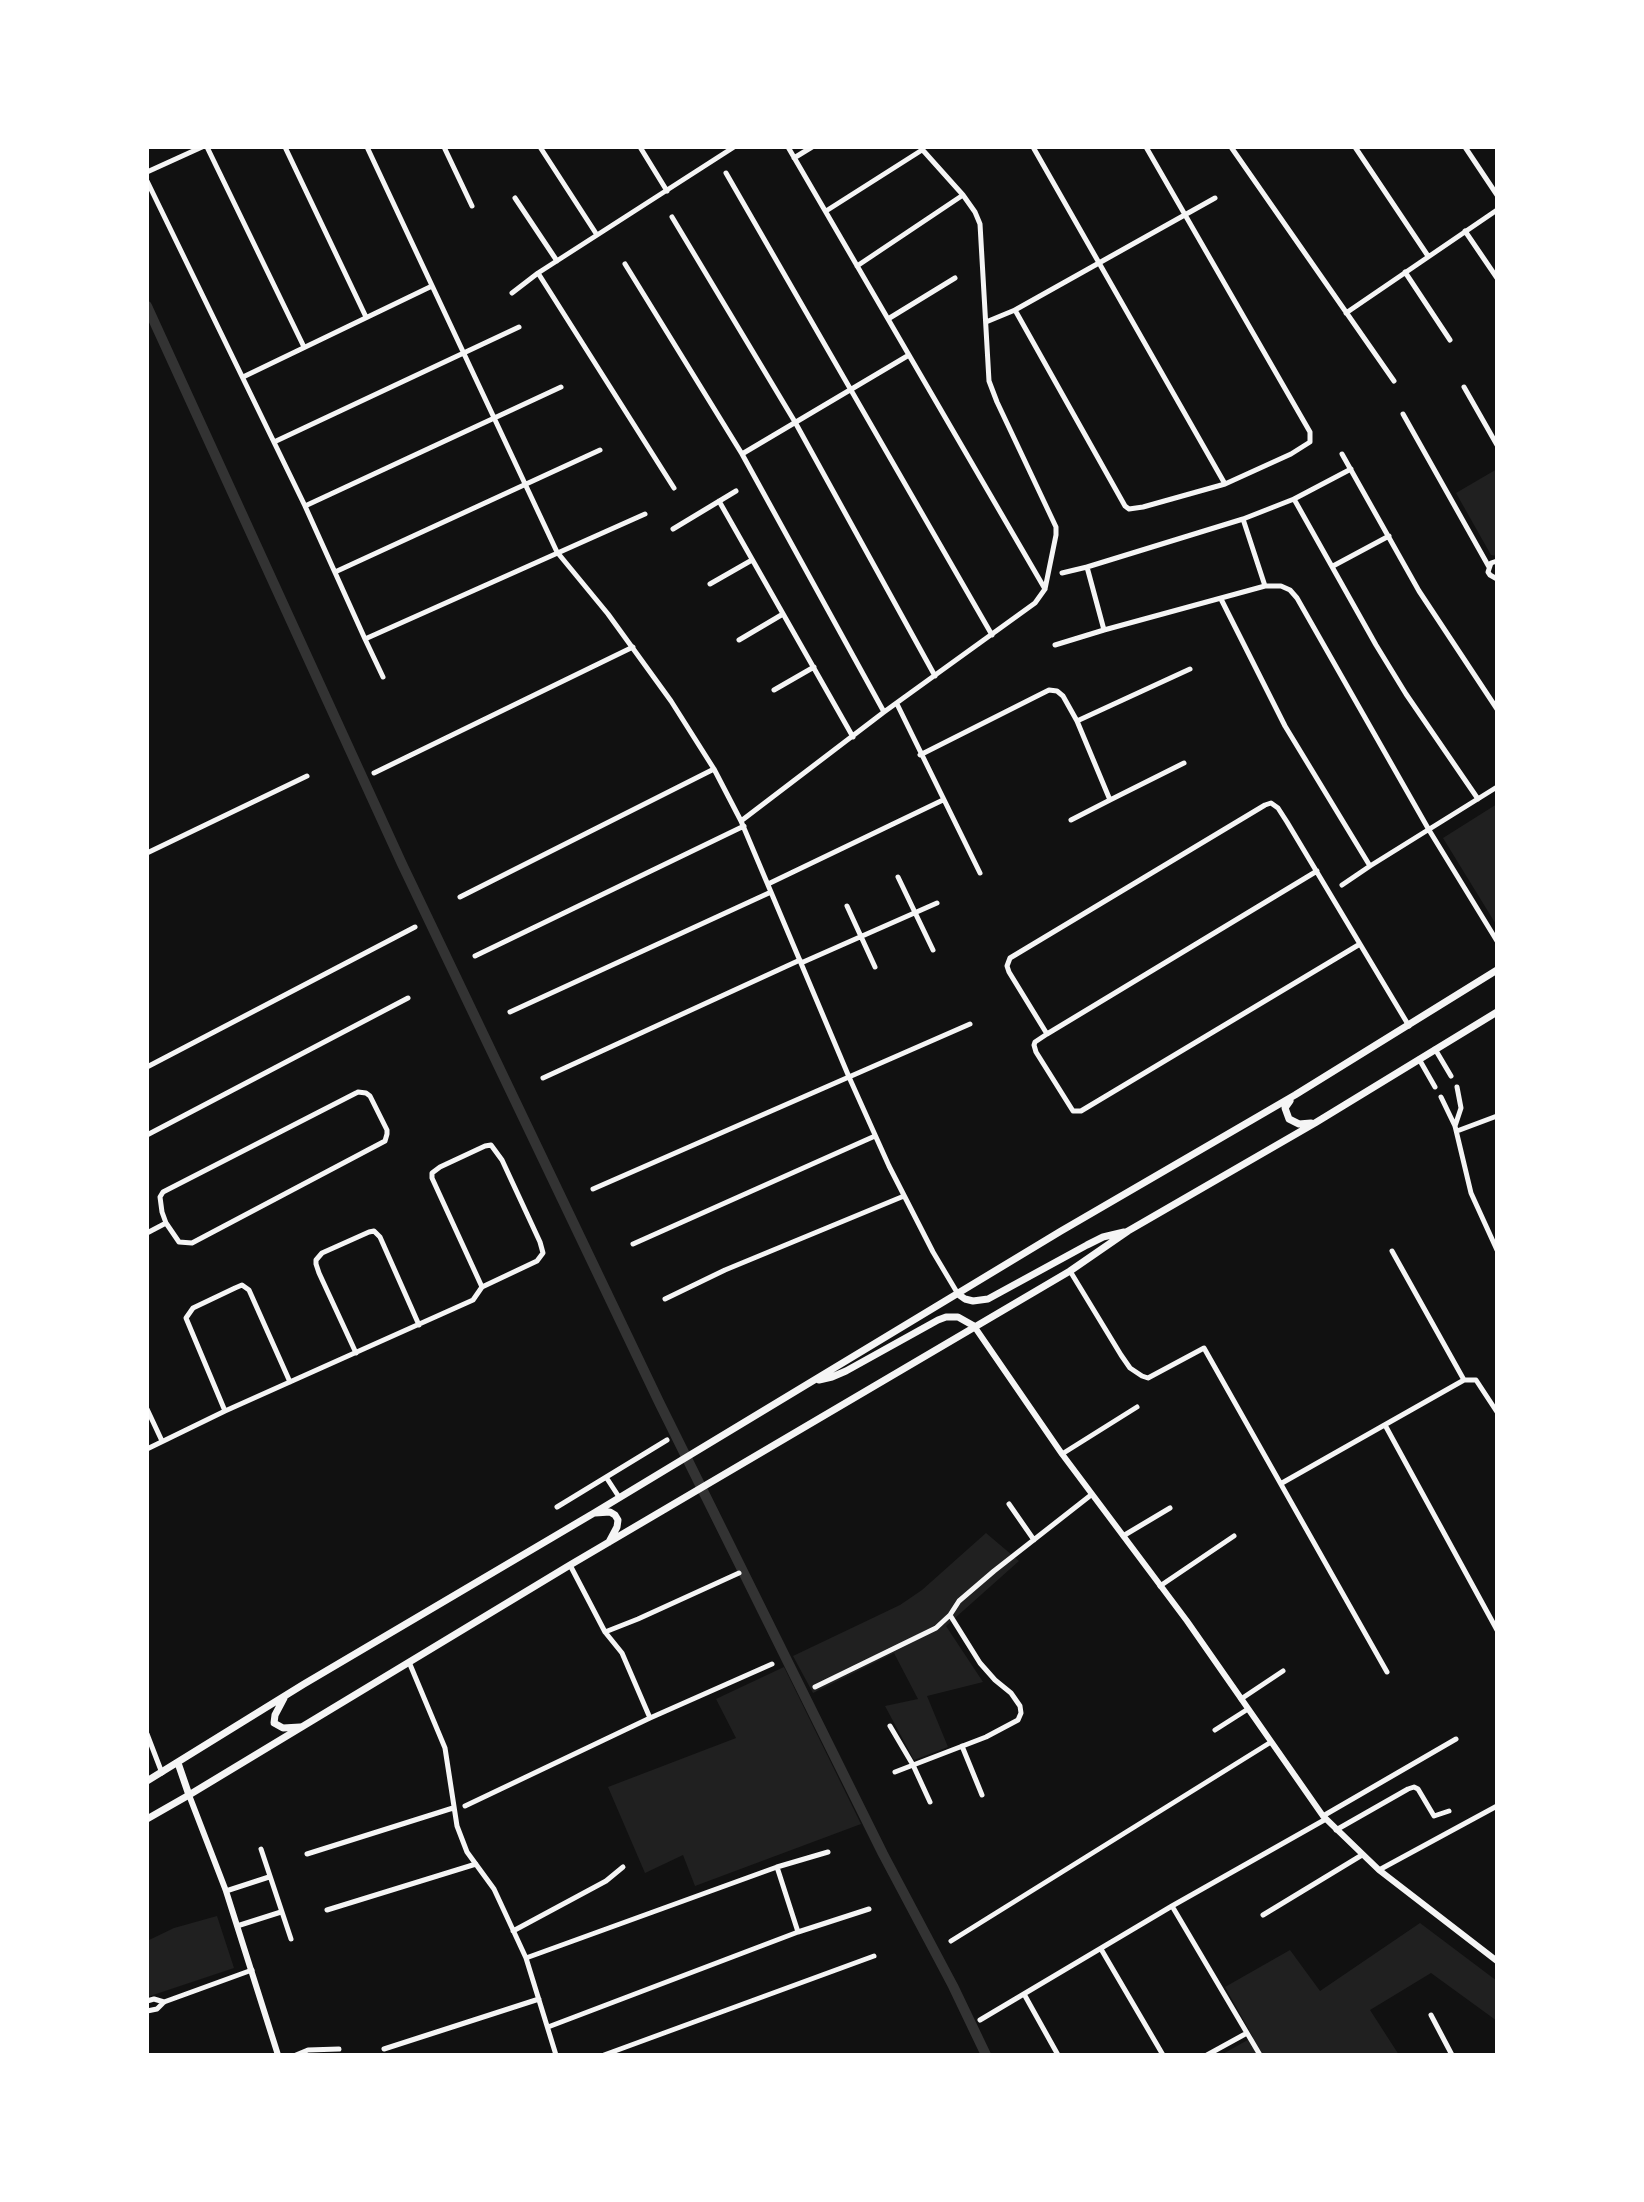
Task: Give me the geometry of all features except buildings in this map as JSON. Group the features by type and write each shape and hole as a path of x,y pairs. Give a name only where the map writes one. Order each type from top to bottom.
{"main road":[{"path":"147,1782 304,1684 594,1513 1061,1231 1295,1095 1497,970"},
{"path":"147,1819 570,1565 1070,1271 1128,1231 1315,1123 1497,1012"},
{"path":"1295,1095 1285,1108 1289,1119 1299,1124 1315,1123"},
{"path":"958,1294 973,1301 988,1299 1103,1237 1128,1231"},
{"path":"812,1382 846,1371 939,1320 958,1317 974,1326"},
{"path":"594,1513 610,1513 618,1520 609,1542"},
{"path":"285,1698 275,1715 274,1723 283,1728 304,1726"},
{"path":"178,1763 189,1795"}],"street":[{"path":"147,172 204,147 304,347"},
{"path":"285,147 366,317"},
{"path":"367,147 557,552 633,647 686,723 743,823 875,1136 904,1196 958,1294"},
{"path":"443,147 472,206"},
{"path":"540,147 597,235"},
{"path":"640,147 667,191"},
{"path":"512,293 538,273 734,147"},
{"path":"788,147 1045,589"},
{"path":"794,158 812,147"},
{"path":"1033,147 1225,484"},
{"path":"1015,310 1125,506 1133,509 1143,507 1225,484 1306,445 1311,437 1146,147"},
{"path":"1231,147 1394,381"},
{"path":"1355,147 1428,256"},
{"path":"1465,147 1497,195"},
{"path":"475,956 743,823 884,712 1035,603 1045,589 1056,527 989,381 983,250 975,212 921,149 826,211"},
{"path":"726,173 992,635"},
{"path":"147,181 305,506 383,677"},
{"path":"857,265 963,195"},
{"path":"515,198 557,261"},
{"path":"986,322 1015,310 1215,198"},
{"path":"1346,313 1497,210"},
{"path":"672,217 795,422 935,676"},
{"path":"1465,231 1497,278"},
{"path":"625,264 741,454 884,712"},
{"path":"1405,272 1450,340"},
{"path":"538,273 674,488"},
{"path":"888,319 955,278"},
{"path":"243,377 432,286"},
{"path":"274,442 519,327"},
{"path":"741,454 909,355"},
{"path":"305,506 561,387"},
{"path":"1464,387 1497,446"},
{"path":"1404,414 1489,567 1490,575 1497,579"},
{"path":"335,572 600,450"},
{"path":"1342,454 1419,591 1497,709"},
{"path":"1062,573 1243,519 1294,499 1352,469"},
{"path":"673,529 736,491"},
{"path":"1294,499 1406,694 1478,799"},
{"path":"719,501 853,737"},
{"path":"365,639 645,514"},
{"path":"1243,519 1265,586"},
{"path":"1333,566 1389,536"},
{"path":"710,584 752,560"},
{"path":"1489,567 1497,561"},
{"path":"1087,567 1104,630"},
{"path":"1055,645 1265,586 1281,586 1290,590 1429,830 1497,941"},
{"path":"1221,599 1285,726 1370,866"},
{"path":"739,640 783,614"},
{"path":"374,773 633,647"},
{"path":"774,690 814,667"},
{"path":"1077,721 1190,670"},
{"path":"920,755 1049,690 1057,691 1063,696 1077,721 1110,800"},
{"path":"897,704 980,873"},
{"path":"1071,820 1184,763"},
{"path":"460,897 713,769"},
{"path":"147,853 307,776"},
{"path":"1342,885 1497,787"},
{"path":"768,884 943,800"},
{"path":"1047,1034 1009,972 1007,966 1010,958 1271,803 1278,807 1409,1026"},
{"path":"1317,871 1035,1042 1034,1048 1054,1082 1073,1111 1081,1111 1360,944"},
{"path":"898,877 933,950"},
{"path":"510,1012 771,892"},
{"path":"543,1079 860,935 937,903"},
{"path":"847,906 875,967"},
{"path":"147,1067 415,927"},
{"path":"147,1135 408,998"},
{"path":"593,1189 970,1024"},
{"path":"1435,1049 1451,1076"},
{"path":"1419,1059 1435,1087"},
{"path":"1456,1128 1461,1108 1457,1087"},
{"path":"363,1092 370,1096 387,1130 384,1141 192,1243 179,1242 166,1223 160,1198 163,1192 171,1187 350,1096 363,1092"},
{"path":"1441,1097 1456,1128 1471,1193 1497,1250"},
{"path":"1456,1128 1497,1116"},
{"path":"633,1244 875,1136"},
{"path":"147,1449 225,1411 473,1300 482,1287 537,1261 543,1252 502,1160 494,1147 485,1146 432,1173 482,1287"},
{"path":"665,1299 725,1270 904,1196"},
{"path":"147,1233 166,1223"},
{"path":"356,1353 316,1259 322,1253 369,1232 374,1231 380,1237 419,1325"},
{"path":"1392,1251 1464,1380"},
{"path":"1070,1271 1121,1355 1130,1368 1142,1376 1148,1378 1204,1348 1387,1672"},
{"path":"225,1411 186,1318 193,1308 235,1288 242,1285 249,1290 290,1382"},
{"path":"974,1326 1091,1495 1160,1586 1325,1818 1378,1870 1497,1961"},
{"path":"1282,1483 1464,1380 1476,1380 1497,1412"},
{"path":"1062,1454 1137,1407"},
{"path":"147,1409 162,1441"},
{"path":"1385,1425 1497,1630"},
{"path":"557,1507 667,1440"},
{"path":"606,1477 619,1497"},
{"path":"815,1687 936,1628 950,1615 959,1601 1091,1495"},
{"path":"1009,1504 1034,1540"},
{"path":"1123,1536 1170,1508"},
{"path":"1160,1586 1234,1536"},
{"path":"570,1565 605,1632 622,1653 650,1718"},
{"path":"605,1632 739,1573"},
{"path":"895,1772 986,1737 1018,1720 1021,1713 1012,1693 995,1680 980,1663 950,1615"},
{"path":"409,1662 445,1748 457,1826 467,1852 494,1889 526,1958 548,2027 553,2054"},
{"path":"465,1806 650,1718 772,1664"},
{"path":"1241,1699 1283,1671"},
{"path":"1214,1730 1248,1709"},
{"path":"890,1726 913,1765 930,1802"},
{"path":"147,1734 162,1773"},
{"path":"980,2020 1456,1739"},
{"path":"951,1941 1271,1742"},
{"path":"962,1746 982,1795"},
{"path":"1336,1830 1414,1787 1418,1789 1434,1816 1449,1811"},
{"path":"189,1795 226,1891 278,2055"},
{"path":"1378,1870 1497,1806"},
{"path":"307,1854 453,1808"},
{"path":"261,1849 291,1939"},
{"path":"526,1958 777,1867 828,1852"},
{"path":"1263,1915 1362,1855"},
{"path":"327,1910 476,1864"},
{"path":"513,1931 606,1881 623,1867"},
{"path":"777,1867 798,1932"},
{"path":"226,1891 269,1877"},
{"path":"1172,1906 1260,2055"},
{"path":"548,2027 798,1932 869,1909"},
{"path":"237,1926 281,1912"},
{"path":"1101,1949 1163,2055"},
{"path":"604,2055 874,1956"},
{"path":"147,2011 157,2009 164,2002 251,1970"},
{"path":"1024,1994 1058,2055"},
{"path":"147,2001 155,1999 164,2002"},
{"path":"384,2049 539,1999"},
{"path":"1431,2015 1452,2055"},
{"path":"1207,2055 1247,2033"},
{"path":"296,2055 308,2050 339,2049"}],"shaded area":[{"path":"1497,469 1497,556 1491,555 1456,493"},
{"path":"1497,804 1497,926 1443,838"},
{"path":"986,1533 1019,1561 946,1626 983,1682 927,1696 948,1747 914,1760 885,1706 918,1699 894,1653 813,1693 793,1656 900,1605 922,1590"},
{"path":"784,1667 861,1824 695,1886 683,1855 645,1873 608,1787 736,1738 716,1699"},
{"path":"217,1916 234,1968 147,1997 147,1941 174,1928"},
{"path":"1420,1923 1497,1981 1497,2021 1431,1973 1370,2010 1399,2055 1221,2055 1253,2037 1225,1987 1290,1950 1320,1991"}],"waterway":[{"path":"147,306 402,864 659,1402 986,2055"}]}
